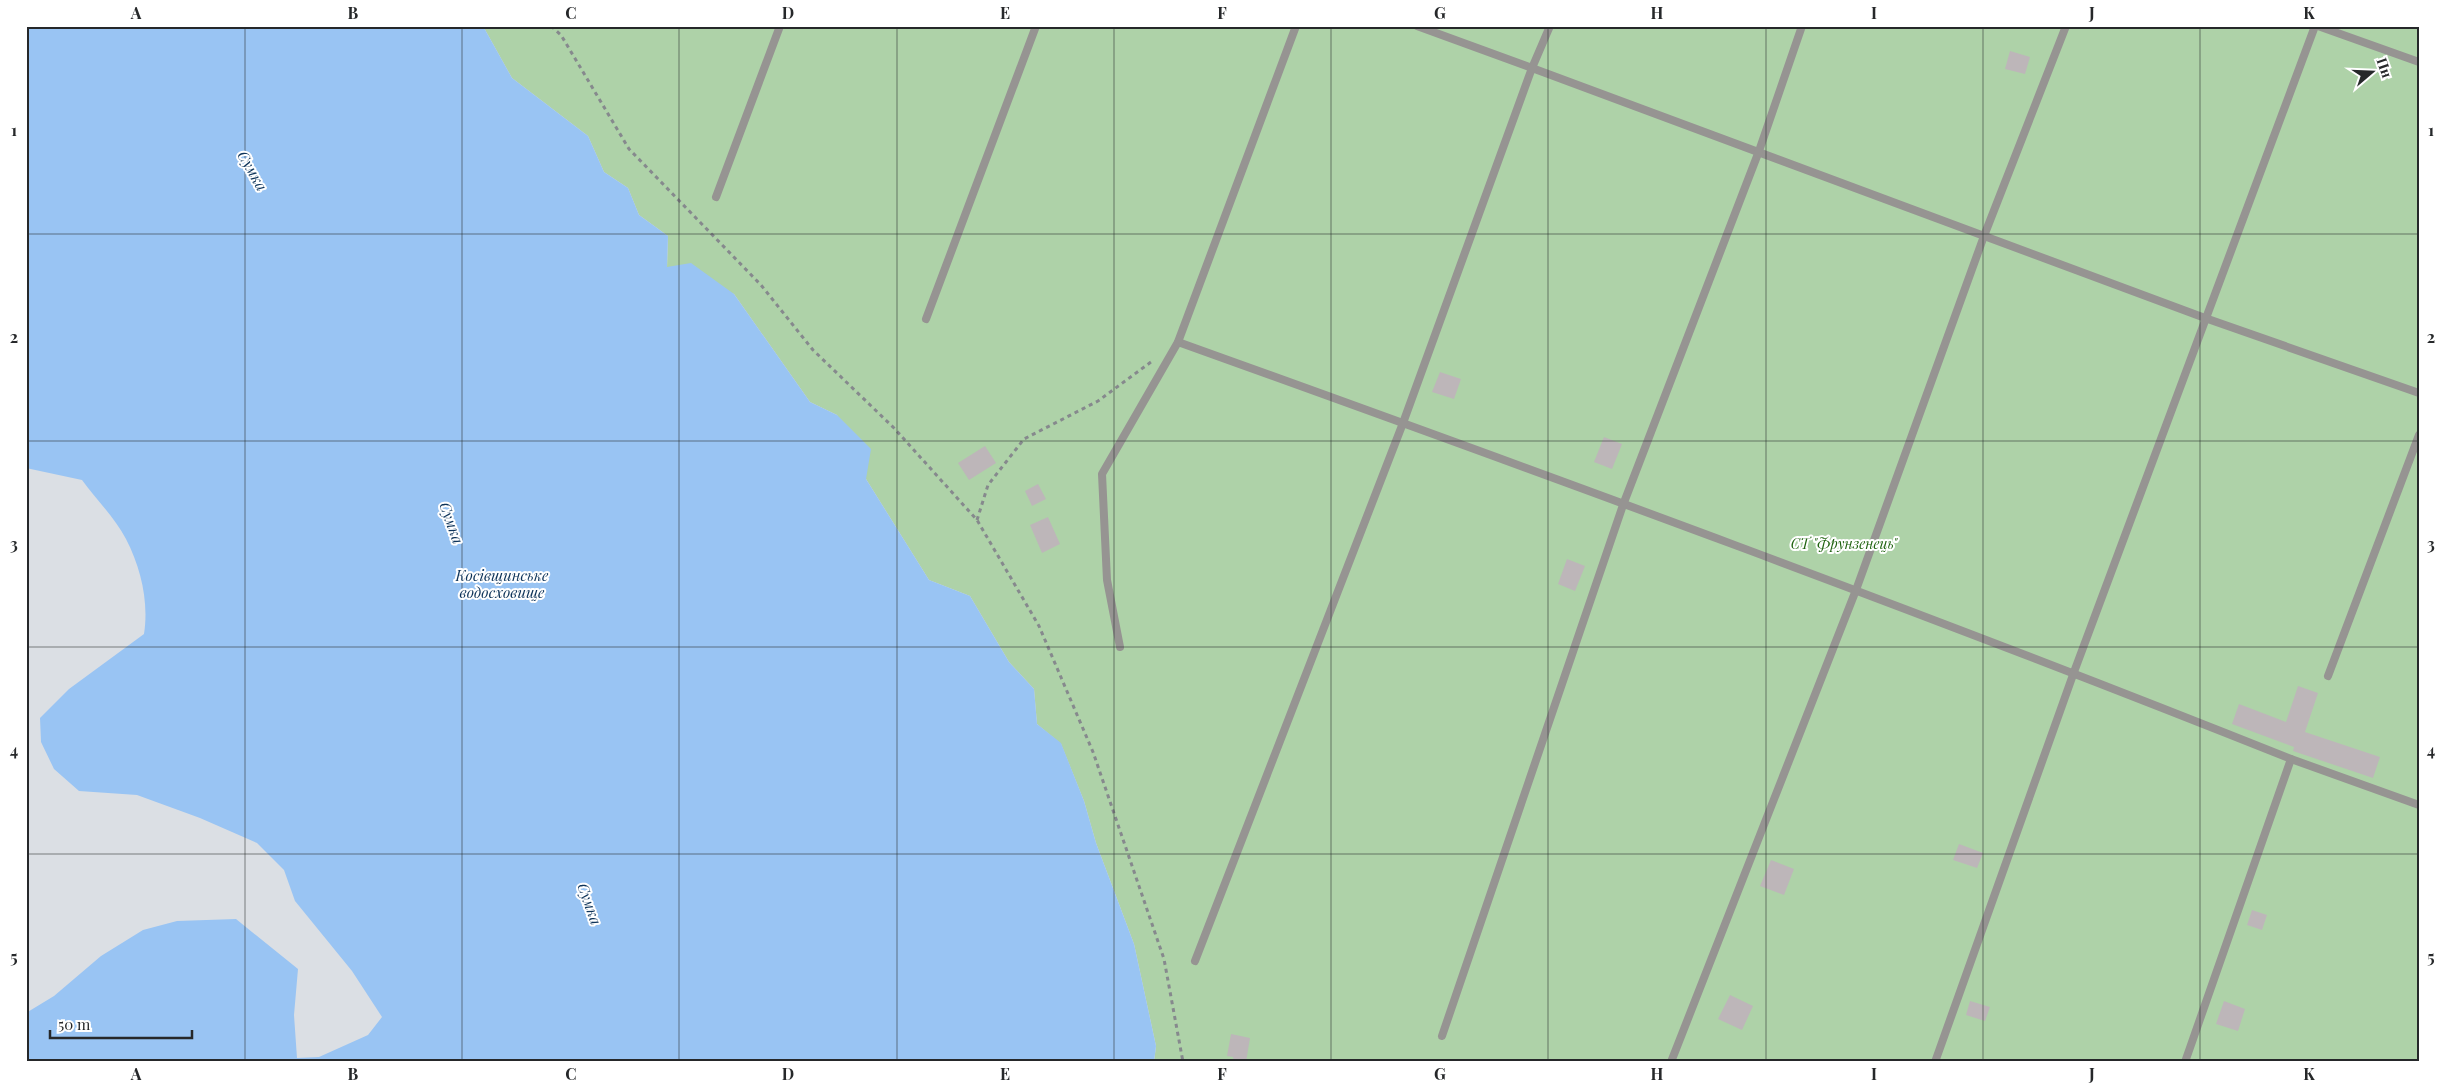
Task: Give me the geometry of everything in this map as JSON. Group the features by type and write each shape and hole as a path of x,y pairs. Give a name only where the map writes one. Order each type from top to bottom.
{"lane":[{"path":"716,197 780,26"},
{"path":"926,319 1036,26"},
{"path":"1120,647 1107,580 1102,474 1178,342 1296,26"},
{"path":"1417,26 1759,151 2205,318 2419,393"},
{"path":"1195,961 1404,423 1532,68 1550,26"},
{"path":"1442,1036 1623,505 1759,151 1802,26"},
{"path":"1671,1062 1856,590 1984,236 2066,26"},
{"path":"1935,1062 2074,672 2205,318 2317,26 2419,62"},
{"path":"1178,342 1404,423 1856,590 2074,672 2291,759 2419,805"},
{"path":"2328,676 2419,435"},
{"path":"2185,1062 2291,759"}],"path":[{"path":"551,26 562,36 629,148 761,285 813,350 894,428 977,520 1038,626 1093,752 1164,959 1184,1062"},
{"path":"977,520 988,485 1024,439 1098,400 1154,360"}],"green space":[{"name":"СТ \"Фрунзенець\"","path":"483,26 2419,26 2419,1062 1154,1062 1156,1046 1134,944 1096,843 1084,801 1061,744 1037,724 1034,689 1009,662 970,596 929,580 866,479 837,415 810,402 734,294 667,268 668,236 639,215 628,188 604,172 588,136 512,78"}],"water":[{"name":"Косівщинське водосховище","path":"26,26 483,26 512,78 588,136 604,172 628,188 639,215 668,236 667,267 691,263 734,294 810,402 837,415 871,449 866,479 929,580 970,596 1009,662 1034,689 1037,724 1061,743 1084,801 1096,843 1134,944 1156,1046 1154,1062 26,1062 26,1013 54,996 101,956 143,930 177,921 236,919 298,969 294,1015 297,1058 319,1057 368,1035 382,1017 352,971 295,901 284,870 257,843 200,818 137,795 79,791 54,769 41,742 40,718 69,689 144,634 145,610 140,573 126,539 111,516 82,480 26,468"}],"building":[{"path":"2010,51 2030,57 2025,74 2005,69"},
{"path":"1440,372 1461,379 1454,399 1432,392"},
{"path":"1604,437 1622,444 1612,469 1594,462"},
{"path":"985,446 996,463 969,480 958,463"},
{"path":"1038,484 1046,499 1032,506 1025,491"},
{"path":"1048,517 1060,544 1042,553 1030,525"},
{"path":"1567,559 1585,566 1575,591 1558,584"},
{"path":"2298,686 2318,693 2305,732 2380,757 2373,778 2293,751 2294,747 2232,724 2239,704 2286,722"},
{"path":"1959,844 1983,853 1977,868 1953,860"},
{"path":"1771,860 1794,869 1784,895 1760,886"},
{"path":"2252,910 2267,915 2262,930 2247,925"},
{"path":"1730,995 1753,1006 1742,1030 1718,1019"},
{"path":"1970,1001 1990,1007 1985,1021 1966,1015"},
{"path":"2224,1001 2245,1009 2238,1031 2216,1024"},
{"path":"1231,1034 1250,1038 1246,1062 1234,1062 1233,1057 1227,1056"}],"water label":[{"name":"Сумка","path":"252,171"},
{"name":"Сумка","path":"451,523"},
{"name":"Сумка","path":"589,904"}]}
